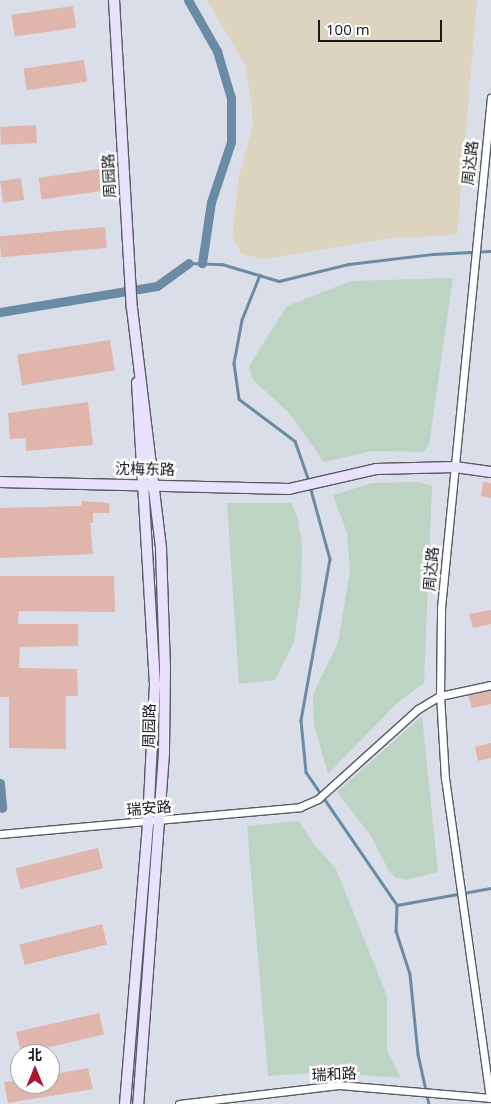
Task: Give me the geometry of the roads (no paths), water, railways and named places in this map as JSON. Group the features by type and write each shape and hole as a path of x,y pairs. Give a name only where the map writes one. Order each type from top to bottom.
{"street":[{"name":"周园路","path":"114,0 132,308 147,485 161,549 165,668 153,822 125,1104"},
{"name":"周达路","path":"491,97 441,608 440,696 445,779 491,1098"},
{"path":"455,467 491,472"},
{"name":"沈梅东路","path":"0,482 289,489 376,469 455,467"},
{"path":"440,696 491,685"},
{"name":"瑞安路","path":"0,834 153,822 300,807 318,799 418,709 440,696"},
{"name":"周园路","path":"138,1104 153,822"},
{"name":"瑞和路","path":"179,1104 339,1085 491,1098"}],"waterway":[{"path":"188,0 217,51 231,98 231,142 211,202 202,263"},
{"path":"189,263 222,264 279,281 349,264 433,254 491,251"},
{"path":"0,312 157,286 189,263"},
{"path":"260,275 242,320 234,363 239,399 295,441 309,481"},
{"path":"310,486 330,559 301,720 306,772 397,905 396,931 410,974 418,1054 429,1104"},
{"path":"0,783 2,808"},
{"path":"397,905 491,888"}]}
